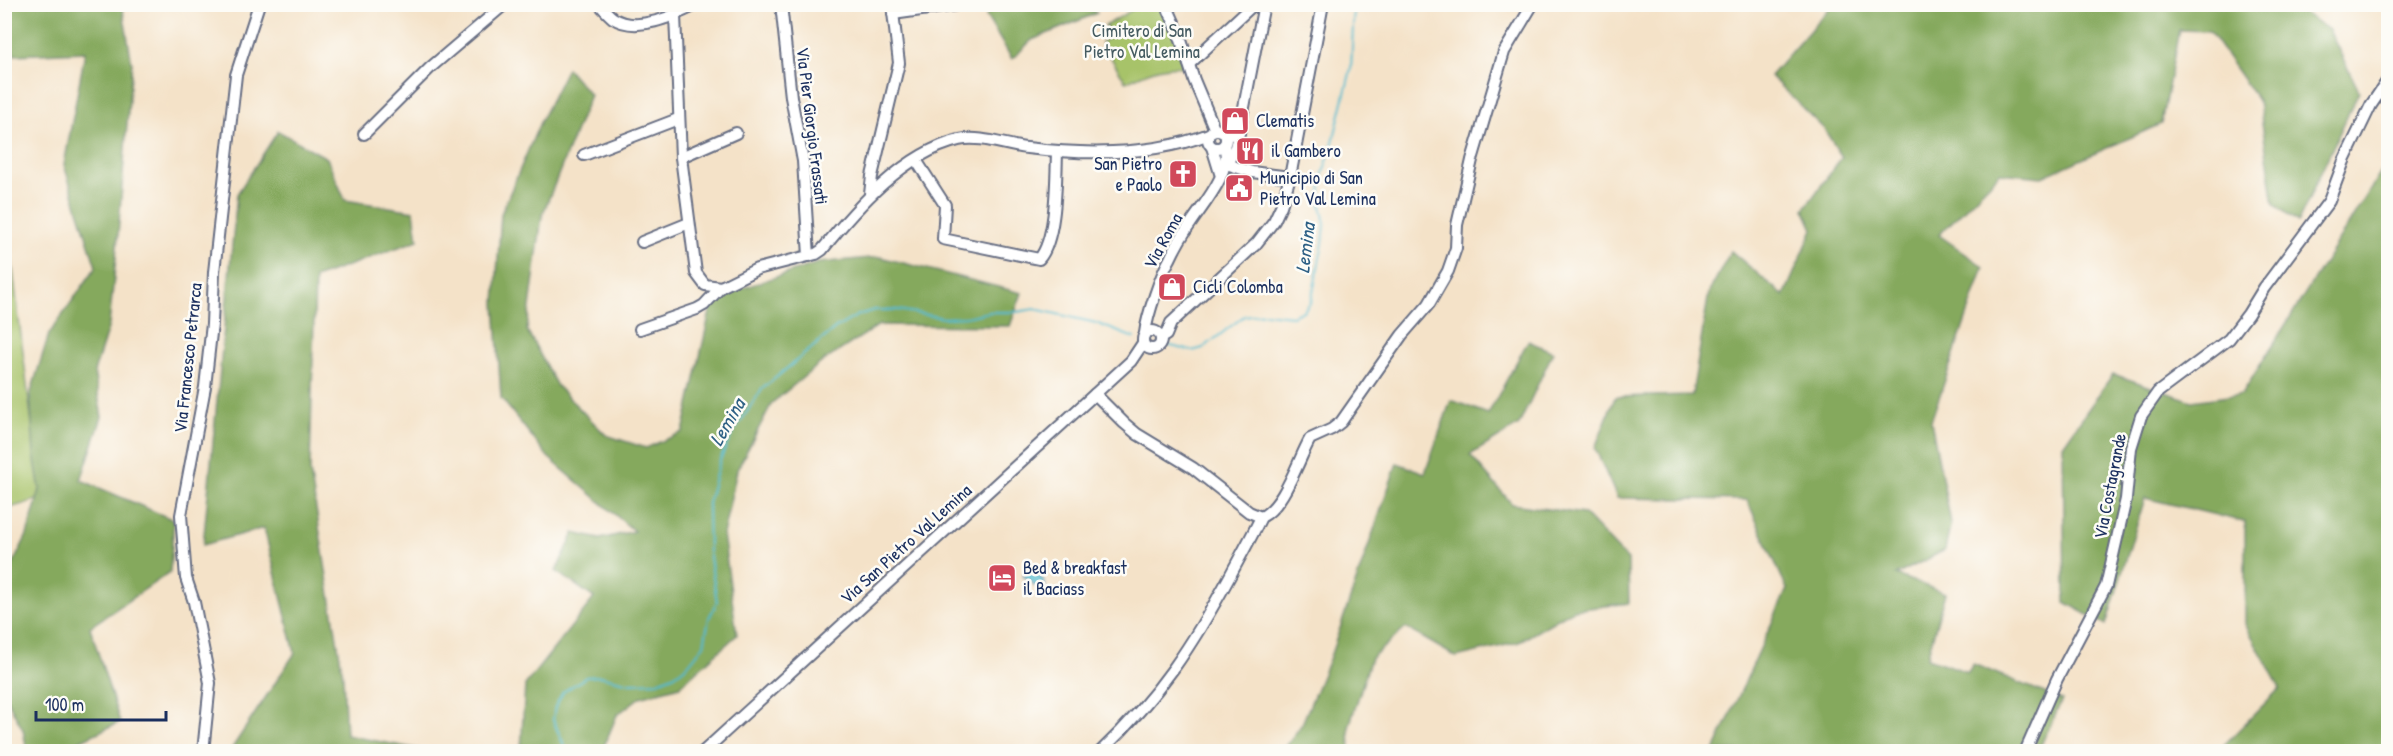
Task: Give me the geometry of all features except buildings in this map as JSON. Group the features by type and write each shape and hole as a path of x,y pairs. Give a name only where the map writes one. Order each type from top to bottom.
{"street":[{"name":"Via Francesco Petrarca","path":"202,752 210,683 194,602 186,578 181,515 205,387 212,324 214,272 236,75 259,4"},
{"path":"364,134 431,67 505,4"},
{"path":"599,4 613,18 628,24 638,24 675,15 698,4"},
{"name":"Via Pier Giorgio Frassati","path":"781,4 791,98 803,161 809,256 822,250 870,194 916,160 947,144 969,139 1057,152 1111,152 1211,139 1223,132 1225,141"},
{"path":"870,194 872,176 900,63 892,9 964,4"},
{"path":"1166,4 1190,64 1211,139 1223,168"},
{"path":"1190,64 1254,4"},
{"path":"1223,168 1233,154 1240,130 1264,4"},
{"path":"1151,335 1171,323 1218,281 1265,234 1281,206 1290,177 1323,4"},
{"path":"1100,752 1132,721 1187,651 1201,630 1261,517 1270,513 1279,500 1310,439 1332,429 1341,422 1402,335 1429,304 1448,271 1456,248 1457,225 1472,160 1503,52 1533,4"},
{"path":"675,15 681,157 696,273 705,285 721,287"},
{"name":"Via Costagrande","path":"2025,752 2057,679 2106,586 2126,499 2131,448 2141,416 2158,392 2229,339 2248,314 2264,288 2329,201 2344,161 2371,105 2388,80"},
{"path":"584,155 678,119"},
{"path":"1211,139 1220,148 1225,141 1240,130"},
{"path":"681,157 736,133"},
{"path":"1223,168 1227,153 1225,141"},
{"path":"916,160 945,205 943,239 1039,259 1044,253 1054,212 1057,152"},
{"path":"1223,168 1290,177"},
{"name":"Via Roma","path":"1151,335 1150,317 1168,261 1190,224 1217,186 1223,168"},
{"path":"642,242 689,223"},
{"path":"640,329 705,305 721,287 757,269 809,256"},
{"name":"Via San Pietro Val Lemina","path":"1131,361 1142,358 1153,350 1148,350 1151,335"},
{"name":"Via San Pietro Val Lemina","path":"703,752 1131,361 1151,335"},
{"path":"1095,394 1137,434 1193,468 1249,512 1261,517"}],"green space":[{"path":"5,4 122,5 132,63 117,248 109,325 94,372 102,417 81,480 174,520 170,572 90,627 120,722 73,744 73,751 27,751 23,730 5,696 4,582 27,535 40,490 34,455 30,395 49,334 96,267 64,165 85,52 14,55 5,36"},
{"path":"992,5 1086,5 1097,13 1032,40 1012,59 986,16"},
{"name":"Cimitero di San Pietro Val Lemina","path":"1140,5 1158,5 1178,41 1174,44 1184,67 1162,68 1126,82 1101,42 1112,36 1105,26"},
{"path":"1832,5 2292,5 2329,30 2359,91 2298,222 2274,204 2259,102 2209,31 2179,30 2161,124 2042,177 2000,173 1939,235 1984,267 1931,421 1951,523 1945,550 1896,575 1945,593 1927,658 1968,672 1973,664 2062,700 2038,751 1714,751 1787,589 1747,500 1617,498 1595,448 1615,397 1692,395 1709,292 1731,251 1784,296 1813,229 1804,209 1842,157 1824,129 1770,76"},
{"path":"567,68 590,95 542,216 527,330 557,386 606,435 646,448 683,432 713,298 818,263 880,257 1022,293 1010,326 879,325 822,362 772,403 737,470 723,534 737,635 680,686 640,697 617,715 602,751 507,751 521,749 525,685 594,598 556,571 574,533 600,539 634,531 548,457 501,398 495,303 501,214 541,120"},
{"path":"278,131 327,158 345,200 414,211 418,240 315,278 310,471 343,676 346,735 428,751 230,751 295,653 264,528 203,545 237,194"},
{"path":"2385,166 2388,168 2388,751 2218,751 2280,688 2245,624 2245,522 2145,498 2106,625 2065,602 2063,445 2113,374 2192,401 2242,394"},
{"path":"4,230 8,230 40,490 37,500 10,508 5,506"},
{"path":"1528,341 1553,352 1519,425 1470,455 1512,504 1584,514 1628,560 1629,603 1573,610 1519,642 1456,657 1406,628 1371,658 1349,727 1350,751 1283,751 1302,724 1330,657 1397,463 1425,473 1451,400 1488,414"}],"water":[{"path":"1030,568 1043,579 1046,587 1040,590 1023,576"}],"waterway":[{"name":"Lemina","path":"1167,345 1192,351 1203,348 1244,316 1265,313 1292,316 1303,311 1311,302 1325,224 1320,201 1322,176 1332,146 1351,69 1354,4"},
{"name":"Lemina","path":"567,752 553,720 555,707 563,692 586,677 600,676 630,683 658,682 675,675 688,665 704,645 709,618 717,602 709,551 708,503 720,460 731,436 762,389 836,328 858,315 875,310 898,310 944,318 1035,309 1096,323 1134,338"}],"place":[{"name":"Clematis","path":"1235,121"},
{"name":"il Gambero","path":"1250,151"},
{"name":"San Pietro e Paolo","path":"1183,174"},
{"name":"Municipio di San Pietro Val Lemina","path":"1239,188"},
{"name":"Cicli Colomba","path":"1172,287"},
{"name":"Bed & breakfast il Baciass","path":"1002,578"}]}
